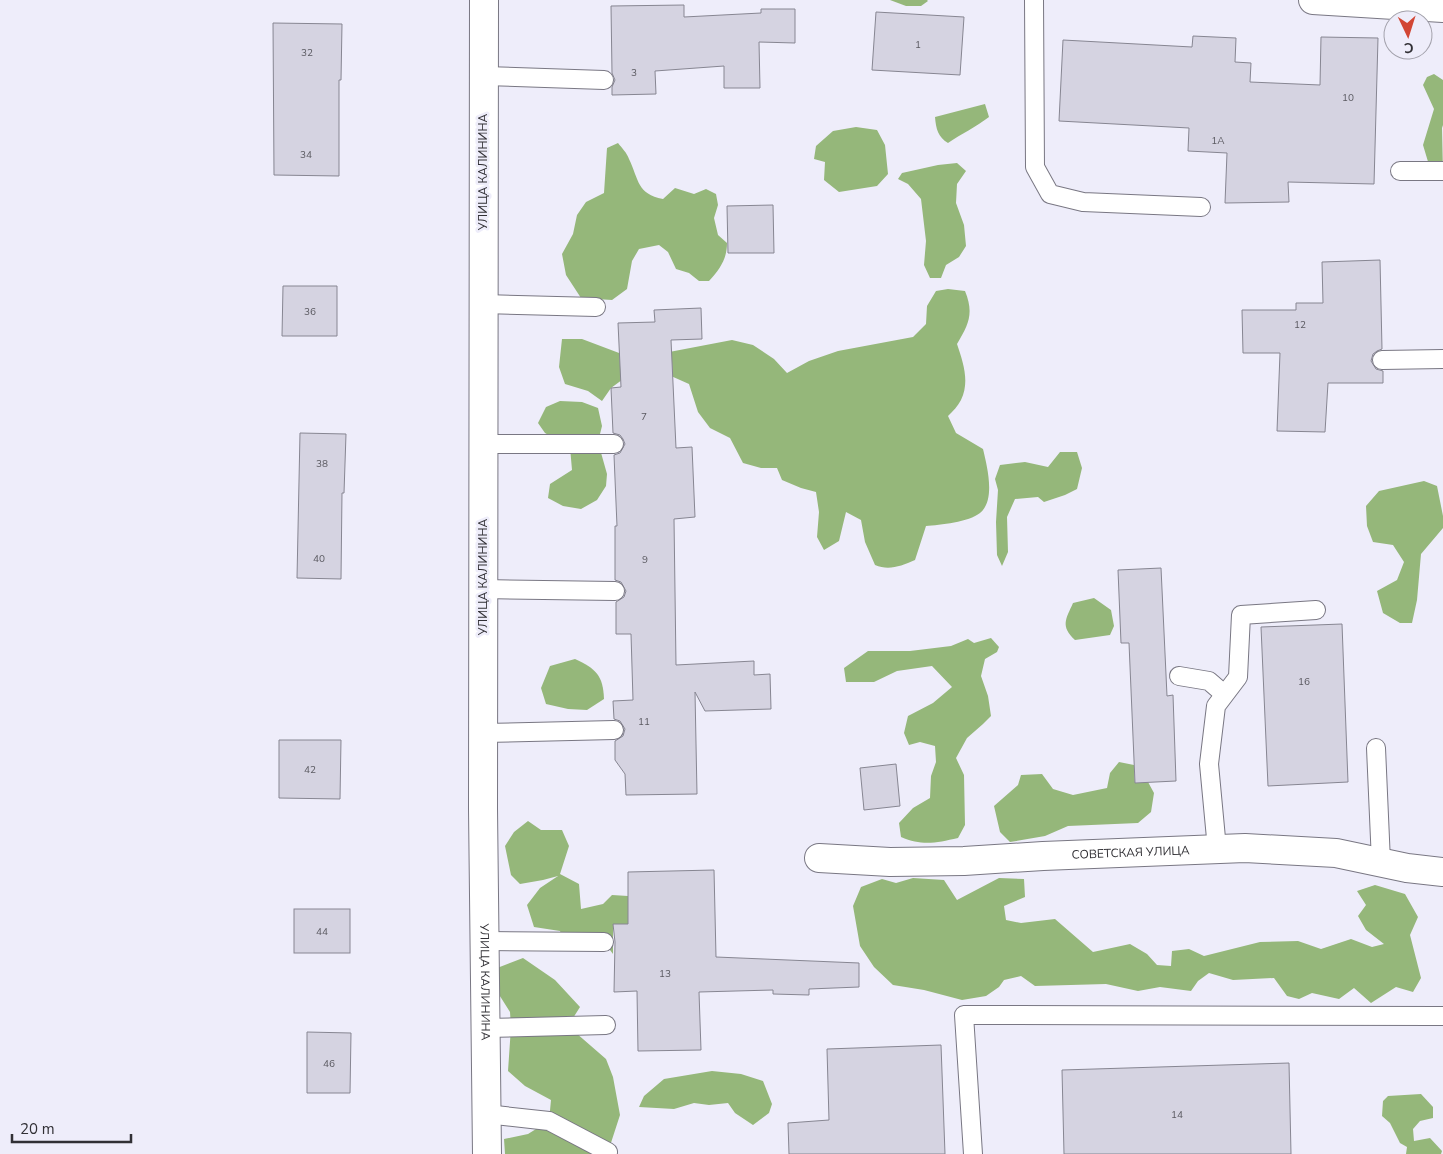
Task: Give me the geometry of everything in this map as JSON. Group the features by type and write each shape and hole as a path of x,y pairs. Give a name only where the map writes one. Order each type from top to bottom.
{"street":[{"name":"УЛИЦА КАЛИНИНА","path":"484,0 483,733 487,1154"},
{"path":"1314,0 1443,8"},
{"name":"СОВЕТСКАЯ УЛИЦА","path":"819,858 890,862 964,861 1246,848 1336,853 1407,868 1443,872"}],"lane":[{"path":"1034,0 1035,167 1050,194 1083,202 1201,207"},
{"path":"484,76 604,80"},
{"path":"1400,171 1443,171"},
{"path":"483,304 596,307"},
{"path":"1382,360 1443,359"},
{"path":"483,444 614,444"},
{"path":"483,589 616,591"},
{"path":"1218,849 1209,764 1216,706 1238,677 1241,615 1316,610"},
{"path":"1180,676 1209,682 1224,694"},
{"path":"483,733 614,730"},
{"path":"1376,748 1381,862"},
{"path":"485,941 604,942"},
{"path":"974,1154 964,1015 1443,1016"},
{"path":"486,1028 606,1025"},
{"path":"486,1114 549,1121 608,1152"}],"green space":[{"path":"890,0 928,1 921,6 906,6"},
{"path":"1434,74 1443,80 1443,174 1429,165 1423,145 1434,109 1423,85 1427,77"},
{"path":"985,104 989,117 984,121 948,143 940,135 935,117"},
{"path":"856,127 877,130 885,145 888,174 877,186 839,192 824,180 825,162 814,159 816,146 833,131"},
{"path":"618,143 628,157 637,180 648,194 663,199 675,188 694,194 706,189 716,194 718,205 714,218 718,235 727,243 727,249 722,264 709,281 699,281 689,273 676,269 668,252 659,245 639,249 632,261 627,289 612,300 581,298 566,275 562,254 573,234 577,215 586,202 604,193 607,148"},
{"path":"957,163 966,171 957,184 956,203 964,225 966,246 959,257 946,265 941,278 930,278 924,265 926,241 921,199 908,184 898,179 902,173"},
{"path":"948,289 965,291 970,312 965,330 957,344 965,372 964,393 961,400 948,416 956,433 983,449 989,483 988,500 980,513 969,519 954,523 926,526 915,560 895,567 885,568 875,565 865,542 861,520 846,512 839,541 824,550 817,537 819,512 816,492 782,480 777,468 761,468 743,463 730,438 710,428 698,412 689,384 671,376 630,374 611,388 602,401 588,391 565,384 559,367 562,339 582,339 627,356 664,353 732,340 753,345 774,359 787,373 809,361 838,351 913,337 926,324 927,306 936,291"},
{"path":"560,401 582,402 598,408 602,426 598,442 607,474 606,486 597,500 581,509 563,506 548,498 550,484 572,470 570,447 545,433 538,423 546,407"},
{"path":"1060,452 1077,452 1082,468 1077,489 1044,502 1038,497 1015,499 1007,517 1008,552 1002,566 997,555 996,522 998,490 995,479 1000,465 1025,462 1048,467"},
{"path":"1424,481 1437,486 1443,516 1443,528 1421,554 1417,600 1412,623 1400,623 1383,613 1377,591 1397,580 1404,562 1393,545 1373,542 1367,526 1366,506 1379,491"},
{"path":"1094,598 1111,610 1114,626 1110,635 1075,640 1067,631 1066,626 1070,609 1073,603"},
{"path":"991,638 999,647 997,652 985,659 981,676 988,696 991,716 967,738 956,758 964,775 965,825 958,838 943,841 922,843 901,837 899,823 913,808 930,798 931,776 936,762 935,746 920,742 909,745 904,733 908,716 933,703 952,687 932,666 897,671 874,682 846,682 844,668 868,651 910,651 951,646 968,639 974,643"},
{"path":"575,659 588,666 600,678 604,699 587,710 568,709 546,704 541,688 550,666"},
{"path":"1119,762 1134,765 1135,783 1148,782 1154,793 1151,812 1138,823 1068,826 1045,836 1010,842 1000,832 994,806 1018,785 1021,775 1042,774 1053,789 1073,795 1107,788 1110,773"},
{"path":"528,821 541,830 562,830 569,846 560,874 579,884 581,909 603,904 612,895 628,896 629,924 613,925 613,954 604,942 583,942 572,951 564,941 560,931 534,927 527,905 540,888 558,876 520,884 511,875 505,846 514,832"},
{"path":"913,878 944,880 957,900 999,878 1024,879 1025,897 1004,906 1006,920 1021,923 1055,919 1093,952 1130,944 1147,954 1157,965 1171,966 1172,951 1189,949 1204,956 1260,942 1298,941 1321,949 1351,939 1372,947 1384,944 1366,930 1358,916 1366,905 1357,891 1375,885 1405,894 1418,917 1410,935 1421,978 1413,992 1396,987 1371,1003 1354,988 1339,999 1312,993 1299,999 1287,996 1274,978 1233,980 1209,973 1198,981 1191,991 1160,987 1138,991 1106,984 1035,986 1021,976 1004,980 999,987 986,996 962,1000 924,990 893,985 874,967 860,946 853,906 861,887 882,879 896,883"},
{"path":"523,958 555,980 580,1007 568,1026 606,1059 613,1077 620,1115 608,1152 612,1154 505,1154 504,1139 528,1134 549,1121 551,1100 525,1086 508,1071 511,1027 510,1012 498,993 492,970"},
{"path":"712,1071 741,1074 763,1081 772,1104 769,1113 753,1125 735,1113 728,1103 709,1105 694,1103 674,1109 639,1107 644,1096 664,1079"},
{"path":"1421,1094 1433,1107 1433,1118 1420,1121 1413,1129 1414,1141 1430,1138 1442,1151 1441,1154 1406,1154 1407,1147 1400,1143 1390,1123 1382,1116 1383,1101 1388,1096"}],"building":[{"path":"684,5 684,17 761,13 761,9 795,9 795,43 759,42 760,88 724,88 724,66 655,71 656,94 612,95 612,87 615,80 612,73 611,6"},
{"path":"876,12 964,17 960,75 872,70"},
{"path":"273,23 342,24 341,80 339,80 339,176 274,175"},
{"path":"1193,36 1236,38 1235,62 1251,63 1250,82 1320,85 1321,37 1378,38 1374,184 1288,182 1289,202 1225,203 1227,153 1188,151 1189,128 1059,121 1063,40 1192,47"},
{"path":"773,205 774,253 728,253 727,206"},
{"path":"1380,260 1382,349 1373,354 1371,361 1376,369 1383,371 1383,383 1328,383 1325,432 1277,431 1280,353 1243,353 1242,310 1296,310 1296,303 1323,303 1322,262"},
{"path":"283,286 337,286 337,336 282,336"},
{"path":"701,308 702,339 671,340 676,448 692,447 695,517 674,519 676,665 754,661 754,675 770,674 771,709 705,711 695,692 697,794 626,795 625,774 615,760 615,741 623,736 625,729 620,721 614,719 613,701 633,700 631,634 616,634 616,602 624,597 626,591 621,582 615,580 615,526 617,526 614,455 620,453 625,444 620,435 613,433 611,388 621,387 618,323 655,322 654,310"},
{"path":"300,433 346,434 344,493 342,493 341,579 297,578"},
{"path":"1161,568 1167,696 1173,695 1176,781 1135,783 1129,643 1121,643 1118,570"},
{"path":"1342,624 1348,782 1268,786 1261,627"},
{"path":"279,740 341,740 340,799 279,798"},
{"path":"896,764 900,806 864,810 860,768"},
{"path":"714,870 716,957 859,963 859,987 809,989 809,995 773,994 773,990 699,992 701,1050 638,1051 637,991 614,992 615,942 613,924 628,924 628,872"},
{"path":"294,909 350,909 350,953 294,953"},
{"path":"307,1032 351,1033 350,1093 307,1093"},
{"path":"941,1045 945,1154 789,1154 788,1123 829,1120 827,1049"},
{"path":"1289,1063 1291,1154 1064,1154 1062,1070"}]}
